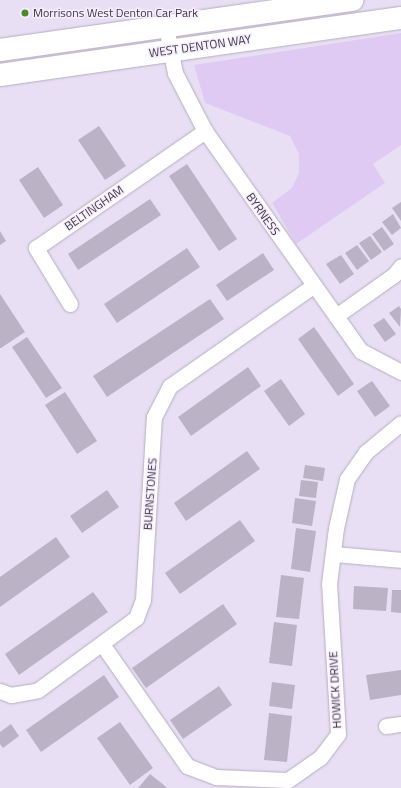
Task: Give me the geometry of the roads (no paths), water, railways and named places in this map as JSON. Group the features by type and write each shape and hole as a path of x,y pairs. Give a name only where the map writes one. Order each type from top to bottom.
{"street":[{"name":"WEST DENTON WAY","path":"0,50 352,0"},
{"name":"WEST DENTON WAY","path":"0,75 401,18"},
{"name":"BYRNESS","path":"166,26 169,50 175,73 205,131 313,286 361,351 401,372"},
{"name":"BELTINGHAM","path":"70,304 36,248 205,131"},
{"path":"336,316 394,274 401,266"},
{"name":"BURNSTONES","path":"0,691 11,695 38,690 136,618 143,600 154,417 170,386 313,286"},
{"name":"HOWICK DRIVE","path":"102,644 187,766 216,777 288,780 320,758 338,734 329,584 347,479 366,452 401,423"},
{"path":"333,554 401,560"}],"place":[{"name":"Morrisons West Denton Car Park","path":"25,13"}]}
